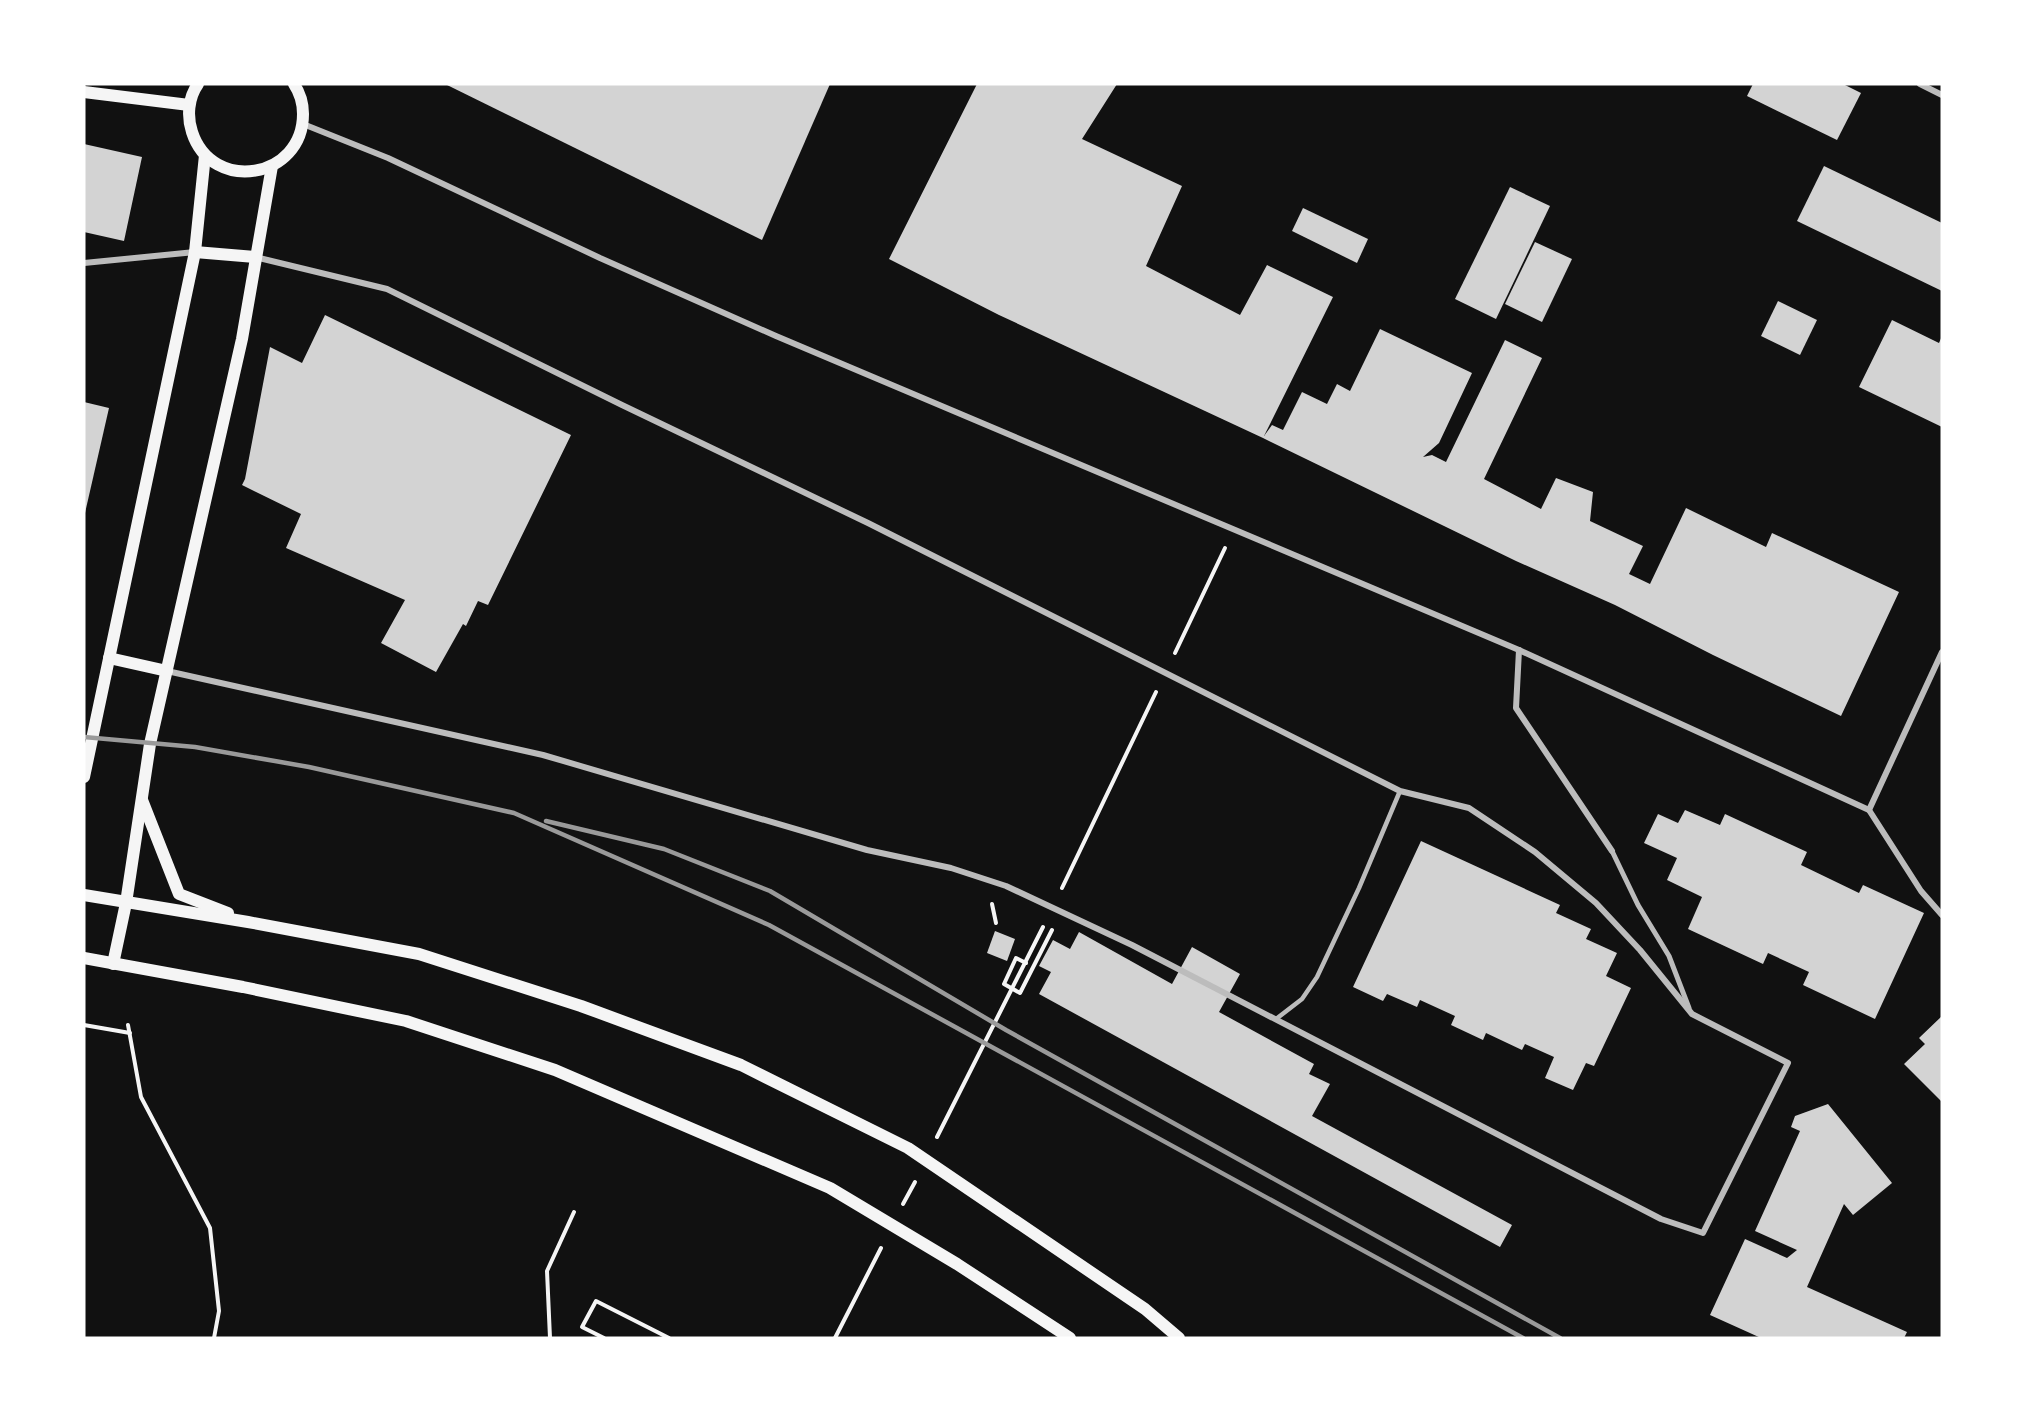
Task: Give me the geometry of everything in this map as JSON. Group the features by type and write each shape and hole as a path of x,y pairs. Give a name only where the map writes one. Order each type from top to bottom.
{"main road":[{"path":"198,84 189,105 189,123 195,141 205,155 220,166 236,171 255,172 272,166 286,155 297,141 303,124 303,106 298,89 294,84"},
{"path":"84,92 189,105"},
{"path":"84,777 195,252 205,155"},
{"path":"113,964 126,903 150,744 242,339 272,166"},
{"path":"195,252 255,257"},
{"path":"109,658 167,671"},
{"path":"142,798 179,894 248,922"},
{"path":"84,896 248,922 419,954 581,1006 741,1065 908,1148 1145,1309 1179,1338"},
{"path":"84,958 243,987 406,1021 555,1070 830,1188 957,1264 1070,1338"}],"street":[{"path":"1920,84 1942,95"},
{"path":"303,124 388,158 600,258 776,336 1519,650 1869,810 1921,891 1942,915"},
{"path":"84,262 195,252"},
{"path":"167,671 543,755 867,850 951,868 1006,886 1132,945 1661,1219 1703,1233 1788,1063 1692,1014 1640,950 1596,903 1535,852 1469,808 1400,791 868,523 387,289 255,257"},
{"path":"1519,650 1516,708 1612,851 1638,905 1670,956 1692,1014"},
{"path":"1869,810 1942,652"}],"lane":[{"path":"1276,1019 1302,999 1317,977 1359,888 1400,791"}],"path":[{"path":"1173,656 1234,529"},
{"path":"1061,889 1158,688"},
{"path":"991,909 996,923"},
{"path":"1026,963 1016,958 1004,984 1020,993 1062,912"},
{"path":"936,1140 1046,921"},
{"path":"84,1025 130,1033"},
{"path":"129,1025 141,1096 210,1228 219,1311 214,1338"},
{"path":"899,1213 920,1172"},
{"path":"550,1338 547,1271 574,1212"},
{"path":"835,1338 883,1244"},
{"path":"604,1338 582,1327 596,1301 669,1338"}],"building":[{"path":"445,84 830,84 762,240"},
{"path":"977,84 1117,84 1082,139 1182,186 1146,266 1240,315 1267,265 1333,297 1264,436 1272,425 1283,430 1302,392 1327,404 1337,384 1350,391 1380,329 1472,373 1439,443 1423,457 1432,455 1446,462 1505,340 1542,358 1484,479 1541,509 1556,478 1593,492 1590,521 1643,546 1629,574 1650,584 1686,508 1766,547 1772,533 1899,592 1841,716 1615,605 1516,561 1263,438 999,315 889,259"},
{"path":"1753,84 1843,84 1861,93 1837,140 1747,96"},
{"path":"84,144 142,157 124,241 84,232"},
{"path":"1824,166 1942,223 1942,291 1797,221"},
{"path":"1510,187 1550,206 1496,319 1455,299"},
{"path":"1303,208 1368,239 1357,263 1292,231"},
{"path":"1535,242 1572,259 1542,322 1505,304"},
{"path":"1778,301 1817,320 1800,355 1761,336"},
{"path":"325,315 571,435 488,605 478,601 466,626 463,624 436,672 381,643 405,600 286,548 301,514 242,485 270,347 302,363"},
{"path":"1892,320 1939,343 1942,336 1942,427 1859,387"},
{"path":"84,402 109,408 85,513 84,513"},
{"path":"1685,810 1720,825 1725,814 1807,852 1801,865 1859,893 1863,885 1924,913 1875,1019 1803,985 1809,972 1768,953 1763,964 1688,929 1702,897 1667,880 1677,858 1644,843 1658,814 1678,823"},
{"path":"1421,841 1560,905 1556,913 1591,929 1586,939 1617,953 1606,976 1631,988 1594,1066 1586,1063 1573,1090 1545,1078 1554,1057 1525,1044 1522,1050 1486,1033 1483,1040 1451,1025 1455,1016 1420,1000 1417,1007 1387,994 1383,1001 1353,987"},
{"path":"995,931 1015,939 1007,961 987,953"},
{"path":"1079,932 1172,984 1192,947 1240,974 1219,1012 1314,1064 1309,1074 1330,1084 1312,1116 1512,1225 1500,1247 1039,994 1051,972 1039,966 1053,940 1070,949"},
{"path":"1942,1016 1942,1102 1904,1064 1925,1044 1919,1038"},
{"path":"1828,1104 1892,1183 1853,1215 1844,1204 1807,1287 1907,1332 1904,1338 1761,1338 1710,1315 1745,1239 1787,1258 1797,1250 1755,1231 1800,1131 1791,1127 1795,1116"}],"railway":[{"path":"84,737 195,747 309,767 514,813 769,925 1523,1338"},
{"path":"546,821 664,849 770,891 1006,1030 1560,1338"}]}
